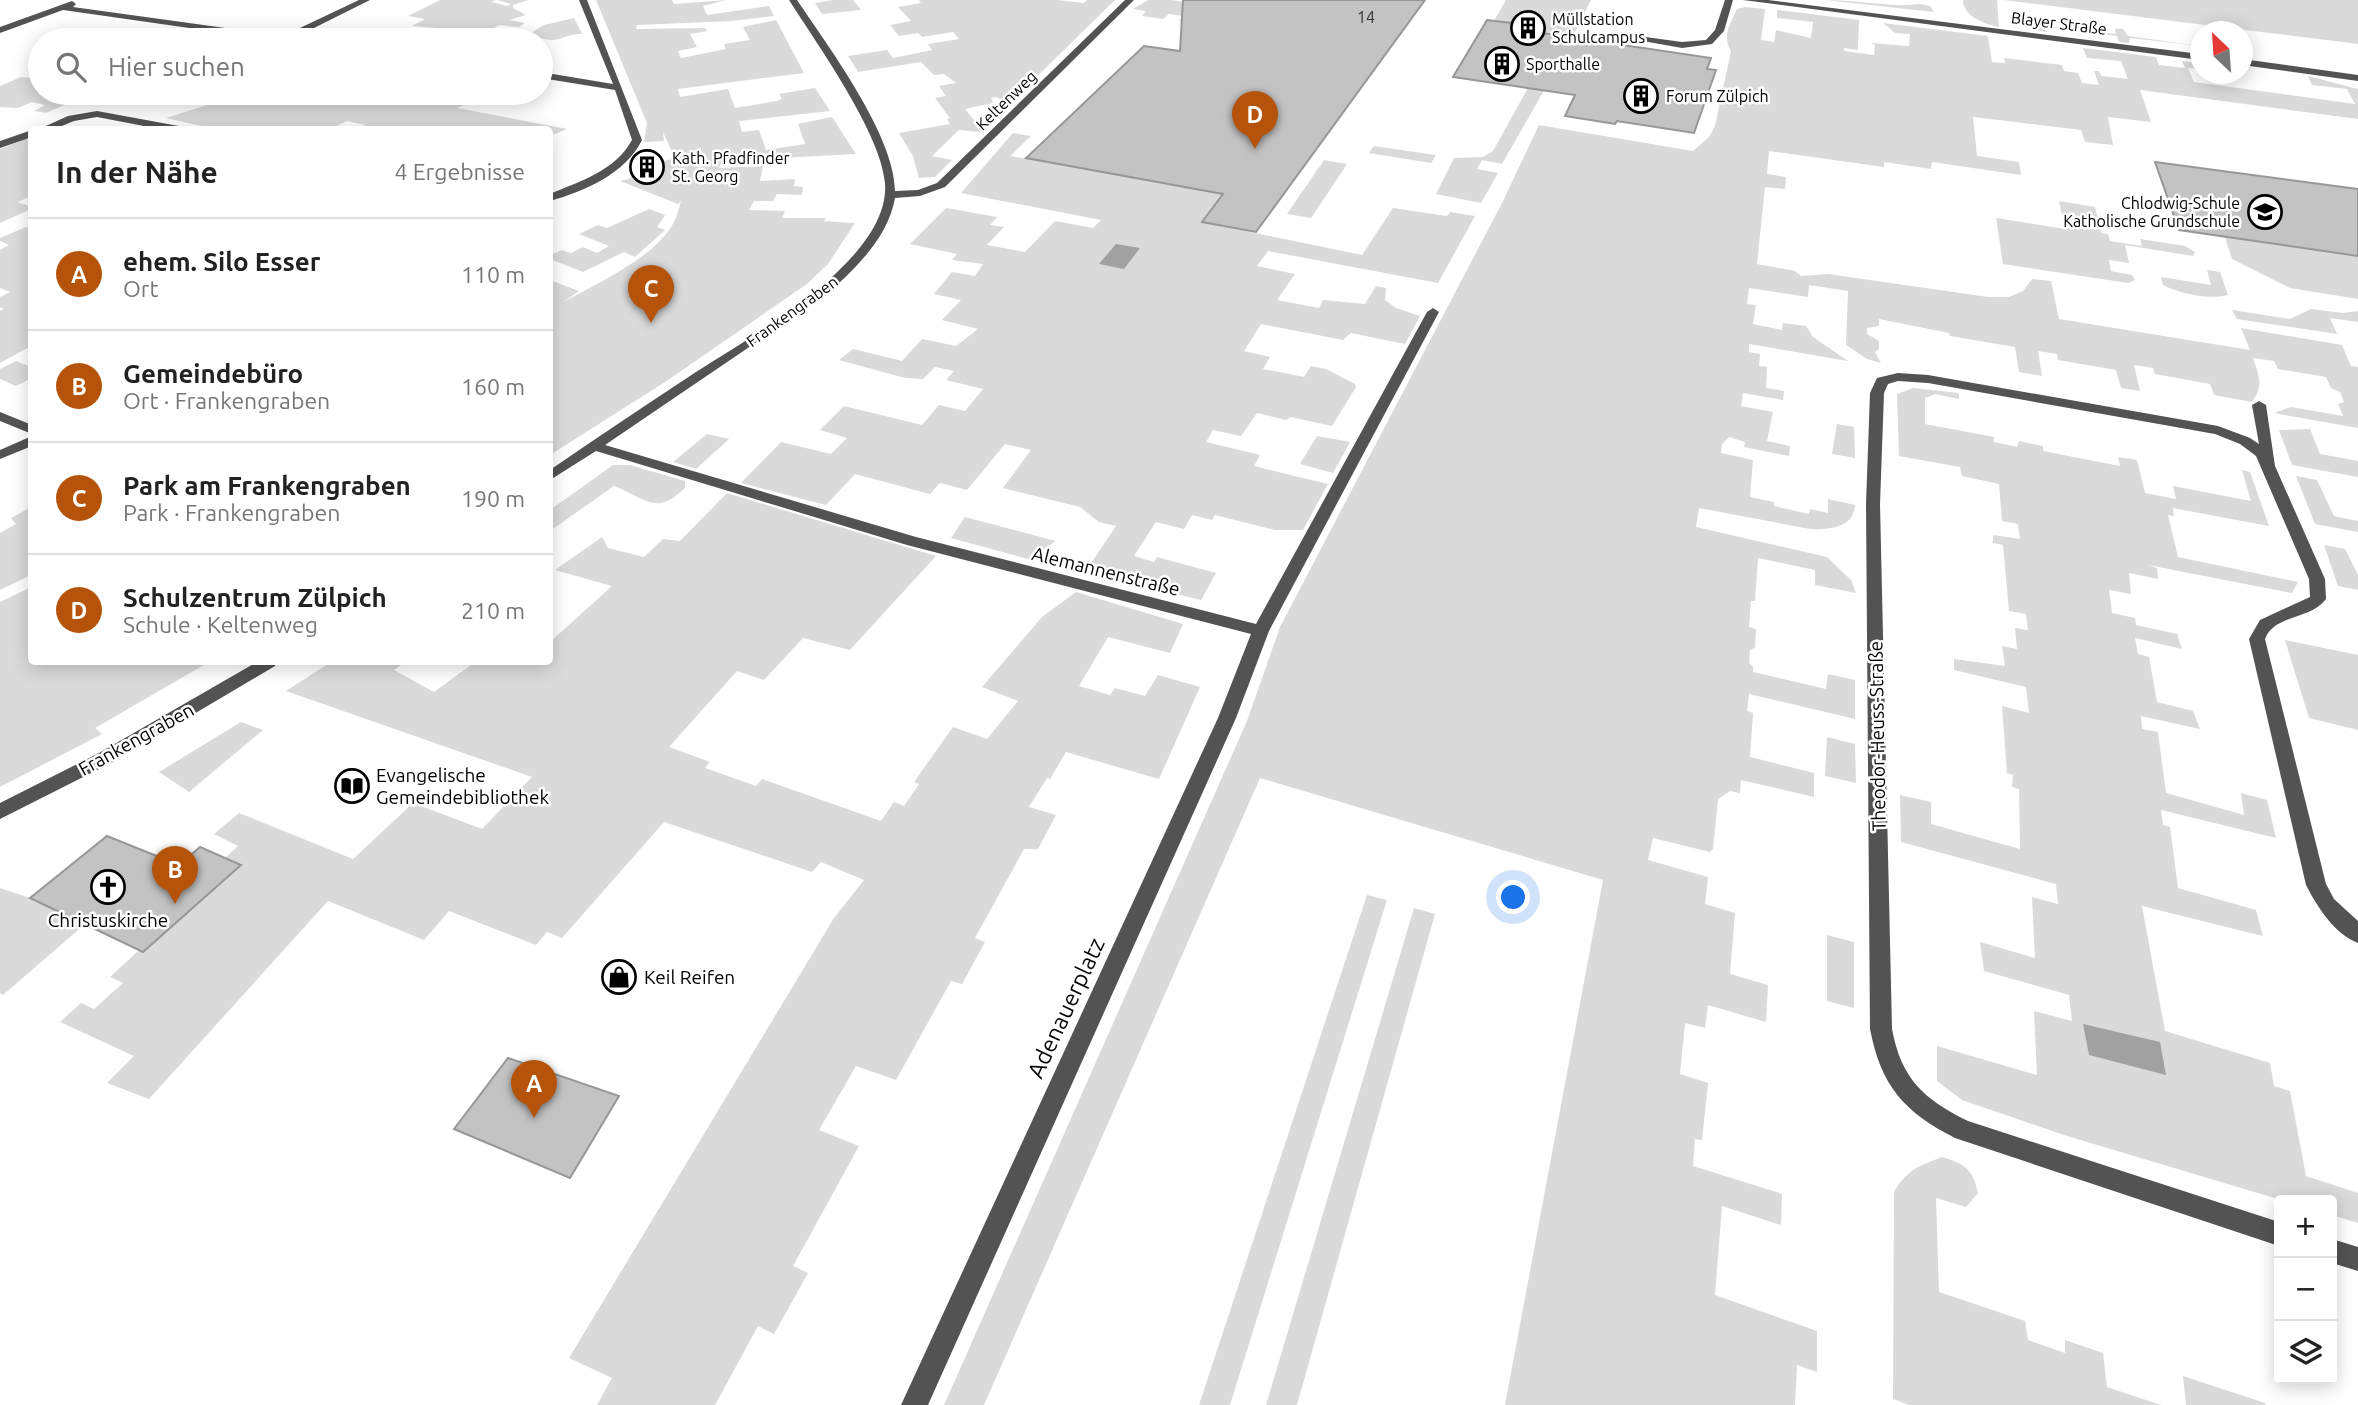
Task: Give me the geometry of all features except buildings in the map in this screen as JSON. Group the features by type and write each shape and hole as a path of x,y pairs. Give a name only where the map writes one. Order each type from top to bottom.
{"street":[{"path":"0,30 80,0"},
{"path":"311,28 366,0"},
{"path":"553,197 614,167 636,144 635,130 583,0"},
{"name":"Frankengraben","path":"553,474 822,292 848,268 880,226 890,195 887,163 793,0"},
{"name":"Keltenweg","path":"890,195 920,193 941,185 1130,0"},
{"path":"1631,38 1682,45 1709,42 1718,31 1729,0"},
{"name":"Blayer Straße","path":"1747,0 2190,56"},
{"path":"64,8 204,28"},
{"path":"2253,63 2357,77"},
{"path":"553,77 619,88"},
{"path":"52,126 72,118 97,114 162,126"},
{"path":"0,145 28,134"},
{"path":"1261,631 1433,312"},
{"name":"Theodor-Heuss-Straße","path":"2274,1232 1963,1130 1920,1106 1898,1082 1888,1064 1881,1029 1873,504 1878,386 1882,381 1898,377 1928,379 2218,430 2252,445 2262,454 2317,579 2318,599 2309,607 2265,624 2258,631 2257,639 2316,885 2334,912 2358,934"},
{"name":"Theodor-Heuss-Straße","path":"2259,405 2270,467"},
{"path":"0,416 28,428"},
{"path":"0,455 28,442"},
{"name":"Alemannenstraße","path":"593,446 912,541 1261,631"},
{"name":"Adenauerplatz","path":"914,1405 1227,718 1261,631"},
{"name":"Frankengraben","path":"0,811 105,758 264,665"},
{"path":"2337,1253 2358,1259"}],"shaded area":[{"path":"440,0 495,0 492,2 507,6 511,4 497,0 528,0 513,5 513,8 526,15 509,20 525,23 519,27 412,26 425,19 408,16"},
{"path":"596,0 672,0 674,4 727,0 703,6 707,15 769,6 774,16 731,21 637,25 636,29 705,28 707,31 690,34 697,47 678,51 681,58 726,49 724,44 750,40 743,27 776,20 804,73 678,89 680,97 728,89 735,108 777,101 782,99 779,94 815,88 830,111 739,121 742,132 759,130 766,150 805,144 798,124 832,117 856,154 722,161 719,168 763,166 760,181 795,179 794,186 803,187 802,195 777,194 773,201 754,201 749,210 785,211 782,218 826,218 824,221 855,223 828,264 807,284 665,382 553,453 553,281 579,291 562,303 624,268 665,235 674,222 681,201 678,204 620,181 629,179 634,173 652,173 660,162 675,158 663,132 664,141 644,142 647,123"},
{"path":"853,0 861,10 822,14 815,3"},
{"path":"919,0 1057,0 1084,3 1087,0 1115,0 1013,100 991,98 993,103 965,109 974,120 997,116 980,132 959,130 932,156 952,160 935,177 919,178 913,156 899,133 950,124 947,119 950,118 935,98 946,96 939,86 956,83 944,74 934,75 921,62 858,72 848,56 887,50 893,58 932,50 928,44 959,39 953,32 922,37 918,33 899,36 890,25 911,21 898,7 921,3"},
{"path":"1148,0 1171,0 1235,9 1193,23 1179,21 1184,16 1169,14 1163,19 1142,16 1146,11 1133,9"},
{"path":"1506,0 1591,0 1572,38 1542,33 1544,27 1515,23 1512,29 1491,26"},
{"path":"1825,0 1921,4 1930,6 1934,12"},
{"path":"1963,0 1997,0 1999,27 1981,22 1971,15"},
{"path":"2003,0 2358,0 2358,44 2253,31 2253,21 2190,21 2190,23"},
{"path":"1737,9 1765,9 1761,40 1774,42 1776,30 1811,38 1813,22 1777,18 1777,10 1859,20 1858,50 1844,48 1844,51 1874,55 1875,45 1871,43 1909,46 1910,34 1895,33 1883,23 1988,36 1992,62 2005,63 2004,58 2062,65 2064,71 2078,73 2082,83 2099,85 2094,71 2099,71 2101,76 2128,79 2121,61 2087,58 2083,48 2156,57 2159,65 2185,68 2182,61 2190,62 2190,84 2209,84 2355,104 2347,89 2312,85 2308,76 2358,89 2358,119 2140,90 2151,122 2108,117 2113,145 2085,142 2081,130 1973,117 1977,156 2019,162 2021,175 1932,162 1931,169 1884,162 1884,167 1769,151 1767,174 1786,177 1785,189 1765,187 1757,264 1795,271 1801,276 1828,274 1988,297 2009,297 2023,291 2032,279 2051,281 2059,319 2250,350 2241,328 2342,345 2351,366 2358,367 2358,428 2274,413 2291,407 2343,416 2338,404 2344,402 2340,392 2331,388 2326,377 2278,369 2274,361 2253,358 2259,385 2252,402 2214,395 2210,384 2155,374 2153,368 2134,365 2140,391 2121,388 2116,370 2058,360 2057,354 2038,351 2042,376 2019,372 2015,347 1950,336 1949,333 1879,319 1879,326 1867,328 1867,334 1879,341 1879,349 1875,352 1881,363 1867,359 1846,345 1848,291 1809,285 1808,297 1749,288 1747,304 1756,305 1753,324 1782,330 1783,323 1806,326 1813,337 1848,361 1749,344 1749,352 1760,354 1759,366 1767,367 1766,388 1784,391 1783,400 1743,393 1741,406 1773,412 1767,441 1790,446 1789,456 1744,447 1745,442 1729,437 1722,444 1721,453 1753,460 1750,497 1809,514 1810,509 1828,513 1828,499 1855,505 1854,513 1839,526 1810,529 1699,508 1696,527 1827,557 1851,580 1856,593 1815,585 1815,570 1758,558 1755,601 1751,601 1749,627 1756,629 1755,648 1750,650 1749,663 1753,672 1826,689 1828,674 1855,680 1855,719 1749,694 1747,711 1753,713 1750,757 1814,773 1814,797 1741,780 1740,793 1730,791 1718,799 1713,849 1710,852 1653,838 1648,860 1708,877 1705,904 1735,913 1730,974 1768,985 1766,1022 1708,1005 1705,1028 1685,1023 1680,1074 1708,1083 1702,1140 1695,1139 1693,1166 1782,1194 1781,1225 1722,1206 1715,1295 1817,1331 1817,1372 1797,1365 1795,1405 1505,1405 1603,880 1260,778 984,1405 944,1405 1247,721 1280,627 1502,203 1539,125 1693,151 1709,137 1715,126 1731,51 1727,40 1728,30"},
{"path":"574,18 582,34 553,40 553,28 539,28"},
{"path":"2030,19 2044,20 2046,26 2116,34 2115,29 2123,29 2128,36 2190,45 2130,38 2129,43 2119,42 2117,36 2047,27 2047,32 2032,30"},
{"path":"21,77 28,78 28,104 18,108 0,107 0,86"},
{"path":"1550,80 1502,164 1482,160 1477,169 1498,173 1481,203 1436,194 1454,158 1483,157 1493,151 1528,88"},
{"path":"45,105 65,105 46,113 34,111"},
{"path":"207,105 464,105 457,108 551,126 364,126 347,121 336,126 201,126 166,118"},
{"path":"553,126 567,129 553,135"},
{"path":"1013,133 1031,136 1010,156 1223,194 1202,222 1362,255 1393,208 1447,216 1450,212 1475,216 1438,283 1268,251 1257,266 1295,274 1277,300 1319,308 1323,300 1365,304 1376,286 1386,288 1385,300 1396,308 1420,316 1405,344 1351,333 1343,340 1261,324 1244,351 1270,357 1263,369 1304,377 1311,366 1326,369 1356,387 1332,426 1257,413 1241,436 1213,430 1206,442 1260,455 1254,466 1328,484 1303,530 1275,530 1215,515 1212,520 1192,515 1184,529 1156,522 1134,556 1154,562 1157,557 1216,573 1201,600 1085,572 1116,526 1099,522 1080,507 1003,488 1031,450 1005,444 967,490 940,483 930,494 855,474 826,505 741,483 781,442 831,454 847,438 820,430 844,406 922,425 939,405 965,411 983,389 946,380 954,371 935,367 923,379 905,378 839,360 853,349 902,361 922,339 956,346 978,329 942,320 961,300 934,294 952,272 975,276 983,264 952,260 957,254 910,244 946,208 997,217 990,225 1004,227 987,245 1025,252 1055,221 1093,228 1101,220 961,193"},
{"path":"28,138 28,197 18,202 28,206 28,210 0,223 0,149"},
{"path":"1374,146 1436,155 1431,163 1369,153"},
{"path":"1324,160 1347,164 1311,218 1287,214"},
{"path":"2059,201 2095,207 2101,233 2108,234 2110,241 2142,246 2140,239 2185,246 2195,252 2193,256 2125,245 2129,263 2109,260 2111,271 2132,275 2135,280 2128,283 2003,264 1996,218 2065,229"},
{"path":"649,209 665,215 657,227 665,230 635,257 624,252 583,272 553,260 553,254 562,250 571,253 583,247 597,253 609,246 579,234 598,225 607,228"},
{"path":"2305,226 2317,250 2358,256 2358,299 2290,288 2232,259 2225,237 2273,244"},
{"path":"28,228 28,348 0,363 0,311 4,309 0,307 0,297 10,292 0,288 0,250 9,245 0,241 0,238"},
{"path":"1116,244 1140,248 1124,269 1099,264"},
{"path":"2207,270 2220,272 2228,295 2212,297 2178,291 2163,285 2161,277 2211,285"},
{"path":"2311,309 2343,313 2358,311 2358,322 2330,318 2337,334 2237,319 2232,310 2290,319"},
{"path":"16,361 28,366 28,380 16,386 0,379 0,369"},
{"path":"1913,388 1959,393 1959,399 1935,394 1925,398 1925,424 1994,437 1994,442 2017,447 2019,441 2043,446 2043,451 2120,466 2118,457 2137,460 2145,493 2176,499 2173,486 2251,501 2242,470 2250,472 2269,526 2173,508 2174,516 2168,515 2178,557 2298,582 2292,593 2148,565 2157,568 2158,579 2129,573 2131,594 2109,590 2112,613 2135,618 2136,625 2177,634 2182,649 2135,638 2138,654 2149,657 2157,702 2193,711 2200,729 2141,716 2142,729 2158,732 2166,793 2244,815 2241,793 2267,800 2276,838 2161,810 2163,825 2170,827 2178,888 2256,910 2263,936 2142,906 2165,1031 2270,1063 2274,1086 2290,1091 2306,1176 2358,1193 2358,1223 2337,1217 2337,1195 2274,1195 2274,1198 2067,1136 1962,1100 1937,1081 1937,1046 2037,1075 2034,1011 2072,1021 2069,995 1984,971 1980,942 2035,958 2032,897 2058,904 2056,884 1901,842 1900,795 1931,802 1931,824 2020,849 2019,789 2012,787 2013,775 2007,773 2002,706 2029,713 2026,687 1954,670 1954,659 2005,666 2002,646 2017,649 2015,628 2028,630 2026,614 2009,611 2003,545 1993,543 1993,535 2020,539 2018,524 2002,521 1999,484 1962,476 1960,467 1899,456 1897,394"},
{"path":"1837,424 1854,427 1855,458 1832,454"},
{"path":"2310,429 2320,454 2358,461 2358,477 2292,465 2279,430"},
{"path":"707,434 729,439 696,469 673,462"},
{"path":"1317,436 1350,442 1333,473 1300,464"},
{"path":"613,465 630,465 685,481 685,488 666,501 658,503 643,500 614,486 553,529 553,508"},
{"path":"2296,476 2317,480 2334,516 2358,521 2358,532 2315,524"},
{"path":"727,493 936,556 850,650 803,638 764,680 737,671 669,747 710,762 705,768 756,786 762,779 881,821 894,802 904,806 919,784 914,782 953,727 987,739 1018,701 982,687 1042,617 1076,592 1183,624 1170,653 1108,637 1079,686 1110,695 1115,688 1145,696 1158,675 1200,687 1159,779 1066,752 1050,779 1047,778 1029,807 1056,815 1038,849 1024,849 975,938 985,942 962,984 951,981 896,1080 856,1066 819,1130 859,1146 793,1266 808,1273 774,1334 758,1326 715,1405 597,1405 612,1378 569,1358 834,918 864,880 821,862 812,872 664,822 562,938 547,932 536,945 449,911 424,940 328,901 149,1099 107,1083 134,1056 60,1022 81,1003 94,1009 123,983 110,977 139,950 143,952 240,865 225,858 238,846 214,834 239,813 353,859 413,803 482,829 532,777 286,691 326,665 401,665 394,670 434,692 471,665 553,665 553,639 612,586 555,570 602,537 608,548 644,557 663,539 680,541"},
{"path":"28,509 28,576 0,590 0,533 16,524 11,518"},
{"path":"965,517 1056,541 1028,559 951,538"},
{"path":"2324,545 2345,549 2358,575 2358,590 2338,586"},
{"path":"28,588 28,665 204,665 95,728 102,734 0,787 0,602"},
{"path":"2285,640 2358,655 2358,730 2309,718"},
{"path":"241,722 263,730 189,792 159,772"},
{"path":"1827,737 1855,744 1856,783 1825,776"},
{"path":"0,888 30,898 85,924 3,995 0,993"},
{"path":"1367,895 1387,900 1230,1405 1199,1405"},
{"path":"1414,908 1435,914 1297,1405 1266,1405"},
{"path":"1827,935 1854,942 1854,1008 1827,1001"},
{"path":"2083,1024 2160,1042 2166,1075 2089,1055"},
{"path":"1942,1157 1967,1169 1974,1178 1978,1193 1966,1207 1936,1198 1939,1292 2025,1321 2028,1340 2065,1353 2065,1340 2103,1353 2107,1387 2161,1405 1909,1405 1893,1399 1894,1192 1914,1170"},
{"path":"2183,1376 2265,1403 2266,1405 2186,1405"}],"place":[{"name":"Müllstation Schulcampus","path":"1528,28"},
{"name":"Sporthalle","path":"1502,64"},
{"name":"Forum Zülpich","path":"1641,96"},
{"name":"Schulzentrum Zülpich","path":"1255,149"},
{"name":"Kath. Pfadfinder St. Georg","path":"647,167"},
{"name":"Chlodwig-Schule Katholische Grundschule","path":"2265,212"},
{"name":"Park am Frankengraben","path":"651,323"},
{"name":"Evangelische Gemeindebibliothek","path":"352,786"},
{"name":"Christuskirche","path":"108,887"},
{"name":"Gemeindebüro","path":"175,904"},
{"name":"Keil Reifen","path":"619,977"},
{"name":"ehem. Silo Esser","path":"534,1118"}]}
